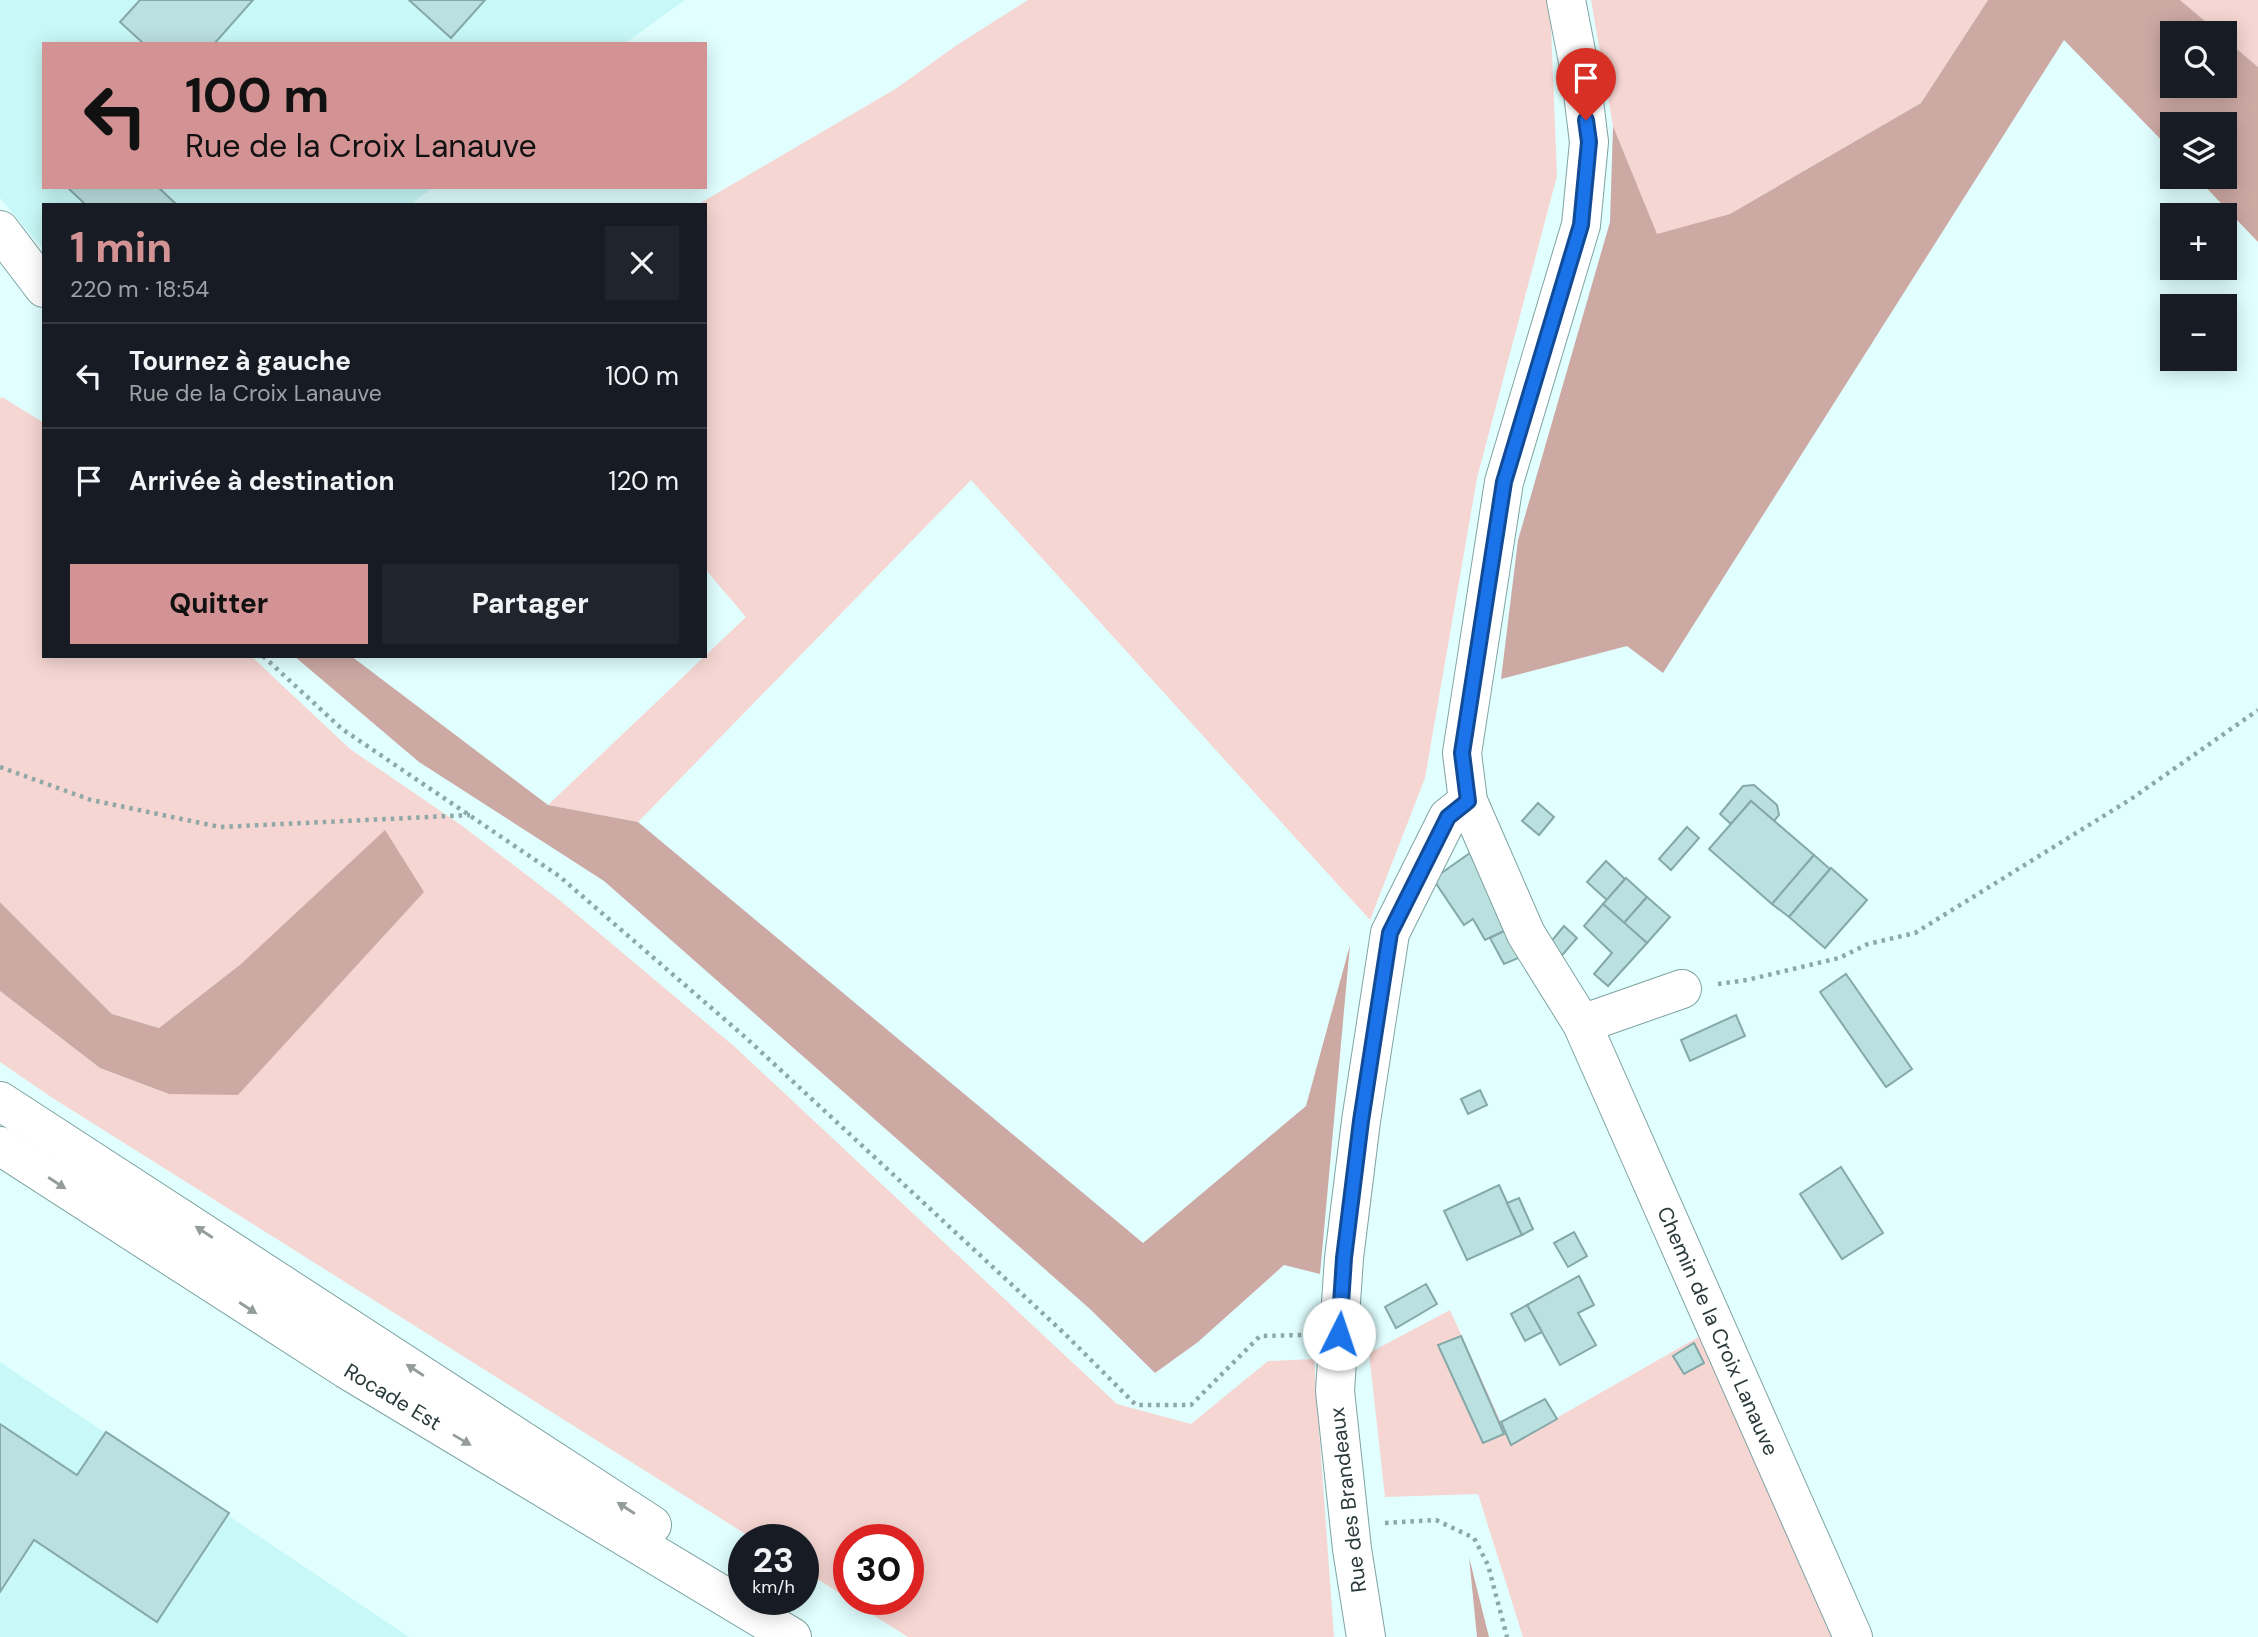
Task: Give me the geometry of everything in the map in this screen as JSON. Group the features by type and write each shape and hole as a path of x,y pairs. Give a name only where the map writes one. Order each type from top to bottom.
{"street":[{"name":"Chemin de la Croix Lanauve","path":"1566,0 1581,77 1589,142 1581,225 1504,482 1462,753 1468,801 1525,934 1582,1024 1853,1637"},
{"path":"0,230 42,285"},
{"name":"Rue des Brandeaux","path":"1366,1637 1335,1391 1344,1258 1361,1121 1390,933 1448,817 1468,801"},
{"path":"1582,1024 1682,989"},
{"name":"Rocade Est","path":"0,1101 331,1314 728,1576"},
{"name":"Rocade Est","path":"0,1146 334,1362 792,1637"},
{"path":"784,1615 816,1637"}],"path":[{"path":"265,658 342,729 559,876 745,1037 1056,1326 1136,1405 1191,1405 1260,1336 1339,1334"},
{"path":"1682,989 1746,980 1839,957 1868,944 1916,933 2132,799 2258,710"},
{"path":"0,767 91,800 220,827 470,815"},
{"path":"1350,1525 1436,1520 1474,1538 1488,1565 1507,1637"}],"shaded area":[{"path":"0,0 685,0 627,42 42,42 42,189 430,189 413,203 42,203 42,248 0,198"},
{"path":"1028,0 1546,0 1551,25 1557,176 1477,478 1425,778 1370,920 971,480 638,822 548,805 703,658 707,658 707,654 746,617 707,571 707,203 700,203 897,88 954,47"},
{"path":"1591,0 1988,0 1921,103 1730,214 1657,235 1613,126"},
{"path":"1988,0 2180,0 2205,21 2160,21 2160,98 2237,98 2237,49 2258,67 2258,242 2237,220 2237,203 2221,203 2207,189 2237,189 2237,112 2160,112 2160,139 2064,40 1663,673 1627,646 1501,679 1518,540 1610,222 1613,126 1657,234 1730,214 1921,103"},
{"path":"2180,0 2258,0 2258,67 2237,49 2237,21 2205,21"},
{"path":"2,397 42,422 42,658 253,658 350,749 461,825 562,902 736,1048 1117,1404 1191,1424 1268,1361 1314,1359 1334,1637 908,1637 873,1615 924,1615 924,1524 833,1524 833,1589 819,1580 819,1524 730,1524 51,1097 0,1062 0,991 100,1068 169,1094 241,964 159,1028 112,1014 0,902"},
{"path":"296,658 354,658 548,805 638,822 1143,1243 1306,1106 1350,945 1320,1274 1284,1265 1198,1342 1155,1373 1090,1309 604,881 419,762"},
{"path":"385,830 424,892 238,1095 169,1094 100,1068 0,991 0,902 112,1014 159,1028 241,964"},
{"path":"1450,1310 1511,1444 1700,1336 1834,1637 1523,1637 1478,1494 1385,1497 1369,1353"},
{"path":"0,1362 409,1637 0,1637"},
{"path":"1469,1557 1489,1637 1477,1637"}],"building":[{"path":"140,0 253,0 216,42 142,42 120,22"},
{"path":"409,0 485,0 451,38"},
{"path":"69,189 160,189 175,203 84,203"},
{"path":"1754,785 1777,805 1779,815 1774,821 1751,801 1731,824 1720,814 1743,786"},
{"path":"1751,801 1814,855 1772,904 1709,849"},
{"path":"1538,803 1554,817 1539,835 1522,821"},
{"path":"1687,827 1699,838 1671,870 1659,859"},
{"path":"1470,853 1510,928 1485,940 1473,919 1464,925 1433,879"},
{"path":"1814,855 1830,869 1789,917 1772,904"},
{"path":"1606,861 1625,879 1607,900 1587,882"},
{"path":"1831,868 1867,900 1825,948 1789,917"},
{"path":"1626,878 1647,897 1624,923 1603,904"},
{"path":"1647,897 1670,917 1647,943 1624,923"},
{"path":"1603,904 1647,943 1608,986 1594,974 1612,953 1584,926"},
{"path":"1564,926 1577,938 1557,961 1544,950"},
{"path":"1510,928 1523,956 1504,964 1490,938"},
{"path":"1846,974 1912,1069 1886,1087 1820,992"},
{"path":"1736,1015 1745,1036 1690,1061 1681,1040"},
{"path":"1480,1090 1487,1105 1468,1114 1461,1099"},
{"path":"1841,1167 1883,1233 1842,1259 1800,1194"},
{"path":"1499,1185 1522,1235 1467,1260 1444,1211"},
{"path":"1519,1198 1533,1229 1522,1235 1507,1203"},
{"path":"1574,1232 1587,1256 1568,1267 1554,1243"},
{"path":"1579,1276 1594,1305 1578,1313 1596,1345 1560,1365 1527,1305"},
{"path":"1426,1284 1437,1304 1396,1328 1385,1307"},
{"path":"1527,1305 1542,1332 1525,1341 1511,1314"},
{"path":"1461,1336 1504,1434 1483,1443 1438,1345"},
{"path":"1694,1343 1704,1363 1684,1374 1673,1356"},
{"path":"1545,1399 1557,1419 1511,1445 1501,1422"},
{"path":"0,1424 77,1475 106,1432 229,1513 157,1622 34,1540 0,1592"}],"route":[{"path":"1339,1334 1344,1258 1361,1121 1390,933 1448,817 1468,801 1462,753 1504,482 1581,225 1589,142 1586,120"}]}
